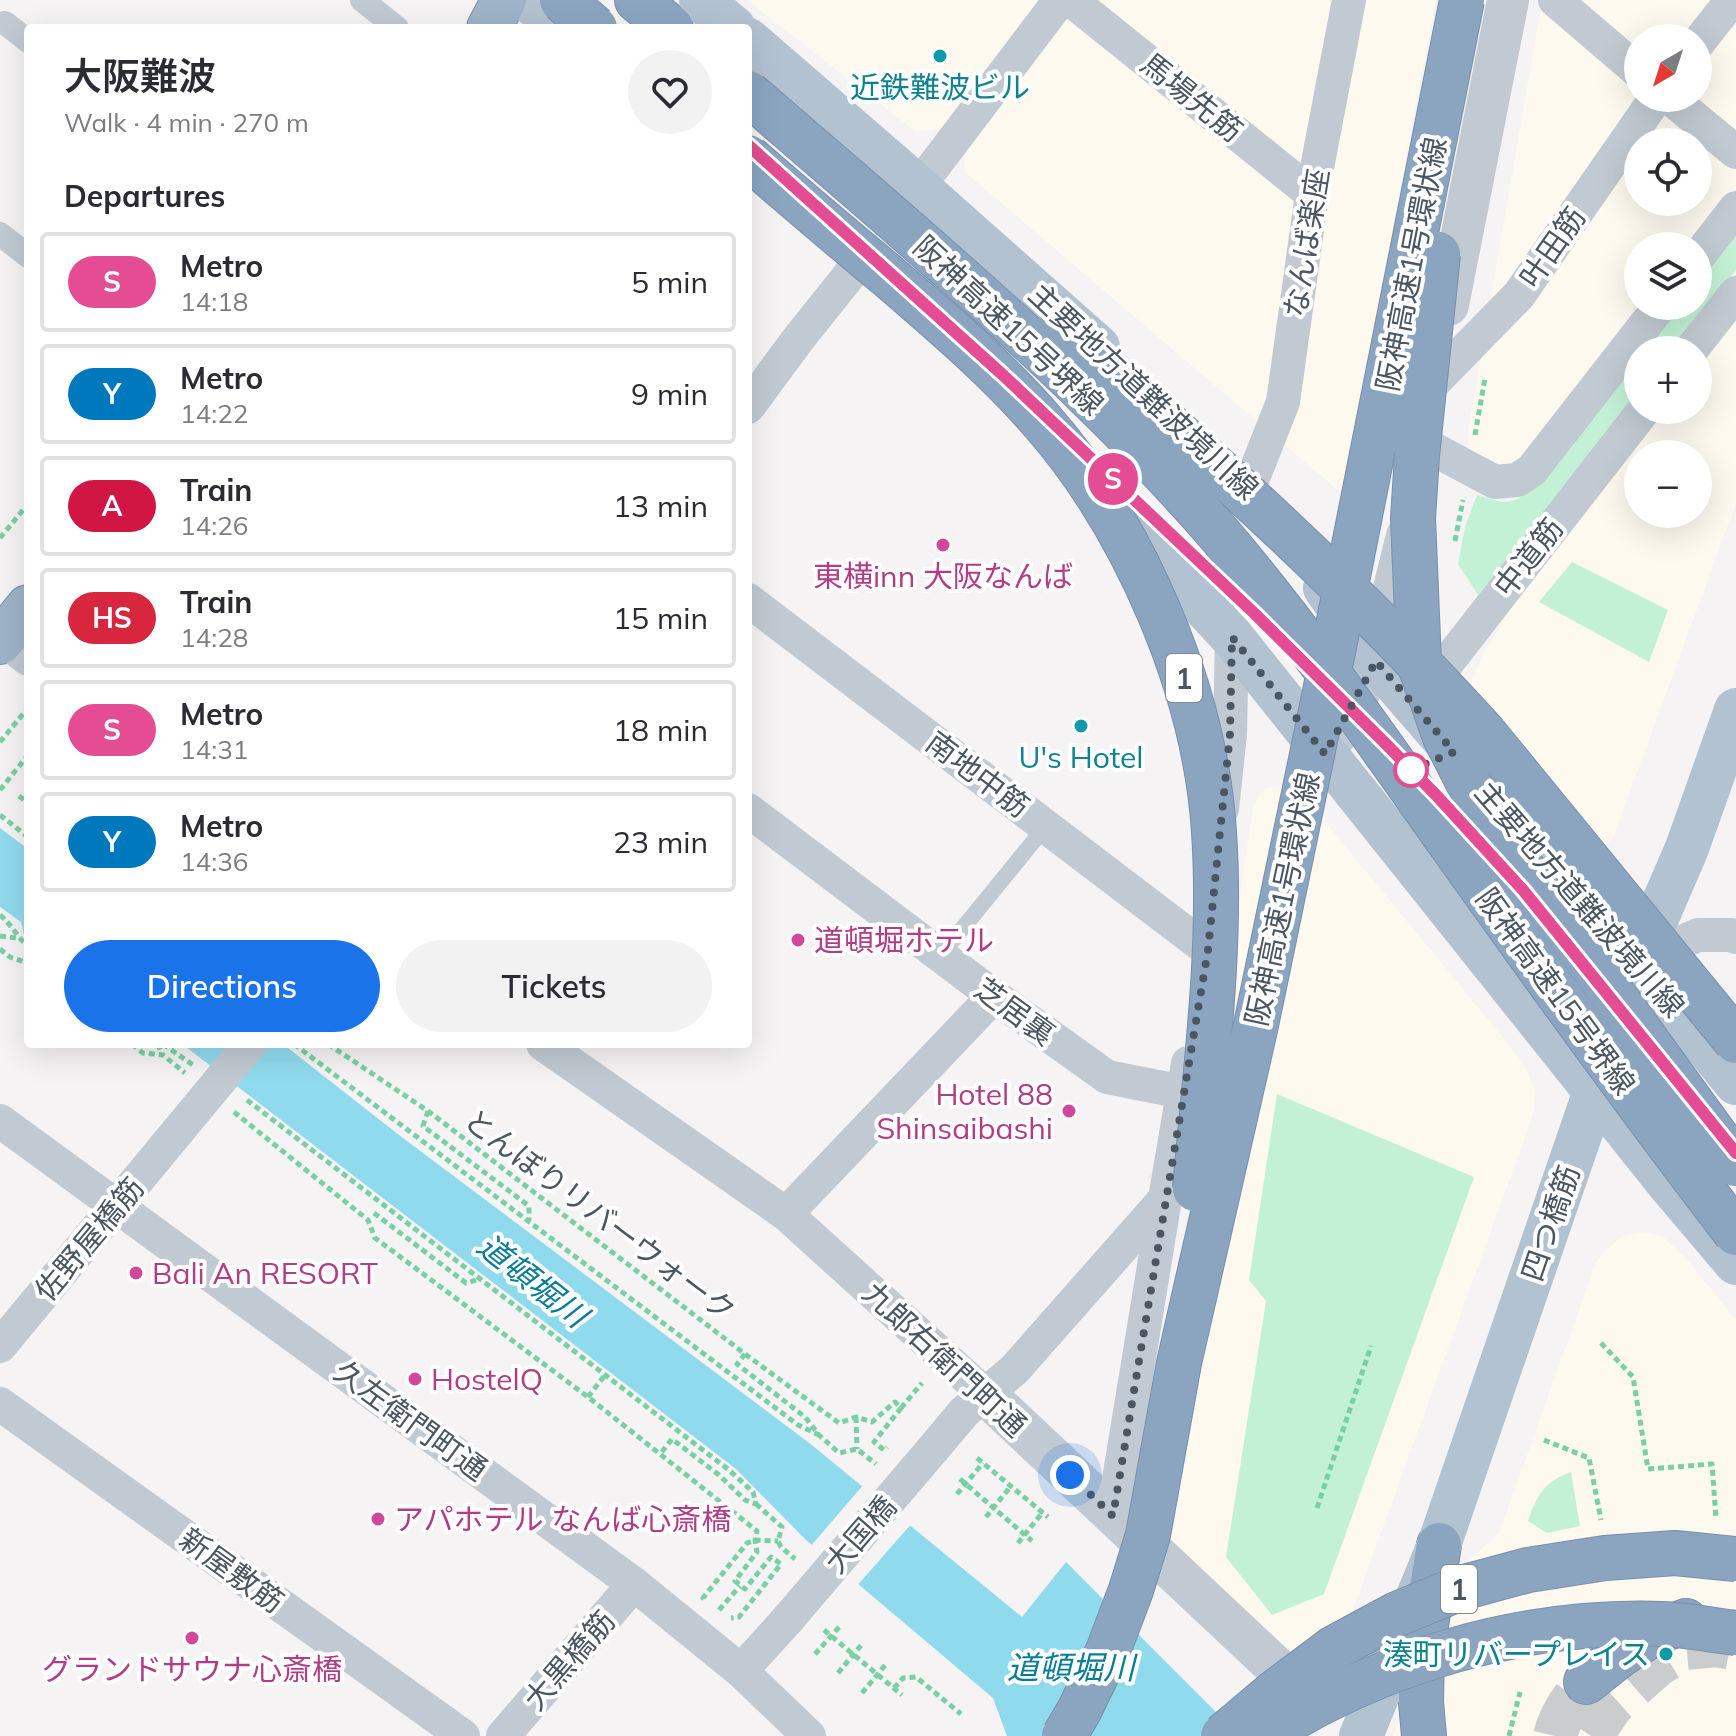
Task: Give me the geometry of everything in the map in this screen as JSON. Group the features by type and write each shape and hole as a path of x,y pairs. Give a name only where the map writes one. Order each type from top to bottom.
{"highway":[{"path":"491,24 504,0"},
{"path":"562,0 590,24"},
{"path":"637,0 666,24"},
{"path":"1460,16 1413,518 1419,663 1445,737 1494,826 1736,1164"},
{"name":"阪神高速1号環状線","path":"1064,1736 1108,1651 1148,1535 1179,1363 1256,1025 1318,728 1460,16"},
{"path":"752,94 973,259 1054,324 1209,460 1395,638 1484,733 1736,1041"},
{"name":"阪神高速15号堺線","path":"752,95 1068,376 1146,454 1220,535 1296,627 1571,1014 1736,1233"},
{"name":"1","path":"752,160 952,331 1042,421 1084,475 1118,531 1154,599 1180,664 1198,725 1209,778 1216,897 1210,1022 1179,1363"},
{"path":"1467,780 1513,841 1644,993 1736,1112"},
{"name":"1","path":"1223,1736 1334,1648 1397,1614 1461,1588 1528,1570 1605,1558 1675,1553 1726,1540"},
{"path":"1424,1736 1422,1650 1439,1545"},
{"path":"1586,1682 1654,1633 1696,1618 1736,1615"},
{"path":"1263,1736 1301,1712 1349,1688 1403,1666 1463,1648 1539,1631 1603,1623 1666,1624 1736,1633"}],"main road":[{"path":"528,0 558,24"},
{"path":"701,0 729,24"},
{"name":"主要地方道難波境川線","path":"752,43 1251,483 1376,661 1637,962 1736,1083"},
{"path":"752,188 1004,400 1126,522 1232,637 1669,1184 1736,1263"},
{"name":"四つ橋筋","path":"1365,1729 1439,1545 1637,962 1687,848 1736,710"}],"street":[{"path":"362,0 392,24"},
{"path":"918,187 1060,0"},
{"name":"馬場先筋","path":"1071,0 1312,194"},
{"name":"なんば楽座","path":"1251,483 1283,402 1312,194 1349,0"},
{"path":"1325,754 1376,661 1407,537 1433,383 1508,0"},
{"path":"1555,0 1624,59"},
{"path":"1712,25 1732,0"},
{"path":"5,23 24,38"},
{"name":"叶田筋","path":"1433,383 1519,295 1646,112"},
{"path":"1687,112 1736,152"},
{"path":"1712,239 1736,208"},
{"path":"0,234 24,253"},
{"path":"752,402 851,273"},
{"path":"1702,336 1736,293"},
{"name":"中道筋","path":"1422,443 1495,482 1517,480 1532,470 1649,320"},
{"name":"中道筋","path":"1414,706 1633,424"},
{"name":"南地中筋","path":"752,603 1208,950"},
{"path":"1113,1516 1208,950 1230,734 1232,637"},
{"name":"芝居裏","path":"752,813 940,956 1107,1077 1183,1092"},
{"path":"1637,962 1698,935 1736,937"},
{"path":"786,1214 994,996"},
{"name":"佐野屋橋筋","path":"0,1346 247,1048"},
{"name":"九郎右衛門町通","path":"549,1048 786,1214 985,1394 1297,1687 1365,1729"},
{"name":"久左衛門町通","path":"0,1121 634,1584 741,1671 809,1736"},
{"name":"大国橋","path":"741,1671 964,1412 1014,1370 1165,1199"},
{"name":"新屋敷筋","path":"0,1404 463,1736"},
{"name":"大黒橋筋","path":"503,1736 634,1584"}],"lane":[{"path":"940,956 1046,826"}],"path":[{"path":"0,538 24,509"},
{"path":"0,742 24,713"},
{"path":"0,790 24,759"},
{"path":"19,796 24,800"},
{"path":"1,816 24,834"},
{"path":"0,915 24,943"},
{"path":"0,936 18,938"},
{"path":"0,949 10,957 24,962"},
{"path":"137,1048 143,1053 163,1055 187,1075"},
{"path":"161,1048 163,1055"},
{"path":"166,1048 198,1070"},
{"name":"とんぼりリバーウォーク","path":"299,1048 798,1425 819,1435 805,1417 737,1364 745,1354"},
{"name":"とんぼりリバーウォーク","path":"334,1048 428,1111 839,1423 856,1417 872,1422 895,1402 901,1408"},
{"path":"237,1092 729,1470 753,1492 756,1504 745,1500 719,1475 672,1439 661,1453"},
{"path":"223,1104 368,1220 375,1238 588,1397 757,1531 755,1540 757,1552 735,1581 745,1589 771,1557 781,1564 739,1617 727,1618 703,1598 747,1543 755,1540 778,1541"},
{"name":"とんぼりリバーウォーク","path":"428,1111 423,1126 529,1206 529,1221"},
{"path":"368,1220 381,1203"},
{"path":"374,1213 466,1283 480,1279"},
{"path":"1601,1343 1633,1377 1648,1469 1712,1464 1726,1540"},
{"path":"1317,1508 1371,1346"},
{"path":"588,1397 605,1375"},
{"path":"915,1377 931,1390"},
{"path":"893,1440 884,1450 874,1442 922,1383"},
{"path":"856,1417 857,1449"},
{"path":"1544,1440 1589,1458 1602,1525"},
{"path":"977,1458 1045,1515 1018,1543"},
{"path":"957,1494 963,1481 983,1463"},
{"path":"963,1481 1032,1541"},
{"path":"986,1517 1011,1486"},
{"path":"719,1611 740,1586"},
{"path":"815,1654 841,1625"},
{"path":"824,1630 902,1695"},
{"path":"838,1673 863,1643"},
{"path":"862,1693 887,1663"},
{"path":"894,1688 903,1678 916,1677 961,1714"},
{"path":"1509,1736 1520,1692"}],"shaded area":[{"path":"747,0 1436,0 1342,494 965,172 964,156 970,146 945,124 938,130 915,131"},
{"path":"1542,0 1736,0 1736,188 1702,232 1624,232 1624,320 1633,320 1526,457 1499,471 1469,450 1468,431"},
{"path":"1736,320 1736,503 1613,838 1607,844 1598,846 1483,706 1471,683 1482,656 1527,580 1624,461 1624,528 1712,528 1712,440 1641,440 1655,424 1712,424 1712,351"},
{"path":"1279,786 1293,789 1308,801 1505,1040 1526,1069 1535,1091 1534,1110 1525,1137 1335,1659 1312,1672 1144,1518 1253,808 1266,788"},
{"path":"1644,1232 1662,1236 1686,1258 1736,1320 1736,1736 1393,1736 1463,1566 1499,1533 1597,1260 1623,1236"}],"green space":[{"path":"1736,231 1736,270 1712,300 1712,261"},
{"path":"1666,320 1696,320 1683,336 1654,336"},
{"path":"1624,374 1624,411 1478,595 1458,564 1465,527 1477,495 1509,502 1536,485"},
{"path":"1572,562 1668,610 1649,662 1539,602"},
{"path":"1277,1094 1474,1177 1324,1594 1272,1615 1226,1557 1266,1301 1249,1280"},
{"path":"1571,1472 1580,1526 1547,1533 1528,1521 1531,1512 1548,1485"}],"water":[{"path":"0,828 24,846 24,935 21,922 0,907"},
{"name":"道頓堀川","path":"187,1048 288,1048 808,1442 1022,1617 1066,1562 1240,1736 1007,1736 993,1698 806,1540 736,1469"}],"pier":[{"path":"865,1483 913,1522 856,1587 809,1548"}],"tunnel":[{"path":"1591,1736 1612,1705 1657,1665 1685,1648 1717,1645 1736,1649"},
{"path":"1555,1736 1564,1714 1586,1682"}],"metro line":[{"name":"S","path":"752,149 1004,376 1255,614 1436,795 1523,890 1736,1153"}],"place":[{"name":"近鉄難波ビル","path":"940,56"},
{"name":"東横inn 大阪なんば","path":"943,545"},
{"name":"U's Hotel","path":"1081,726"},
{"name":"道頓堀ホテル","path":"798,940"},
{"name":"Hotel 88 Shinsaibashi","path":"1069,1111"},
{"name":"Bali An RESORT","path":"136,1273"},
{"name":"HostelQ","path":"415,1379"},
{"name":"アパホテル なんば心斎橋","path":"378,1519"},
{"name":"グランドサウナ心斎橋","path":"192,1638"},
{"name":"湊町リバープレイス","path":"1666,1654"}],"route":[{"path":"1070,1475 1113,1516 1208,950 1230,734 1232,637 1325,754 1376,661 1454,752 1411,770"}]}
